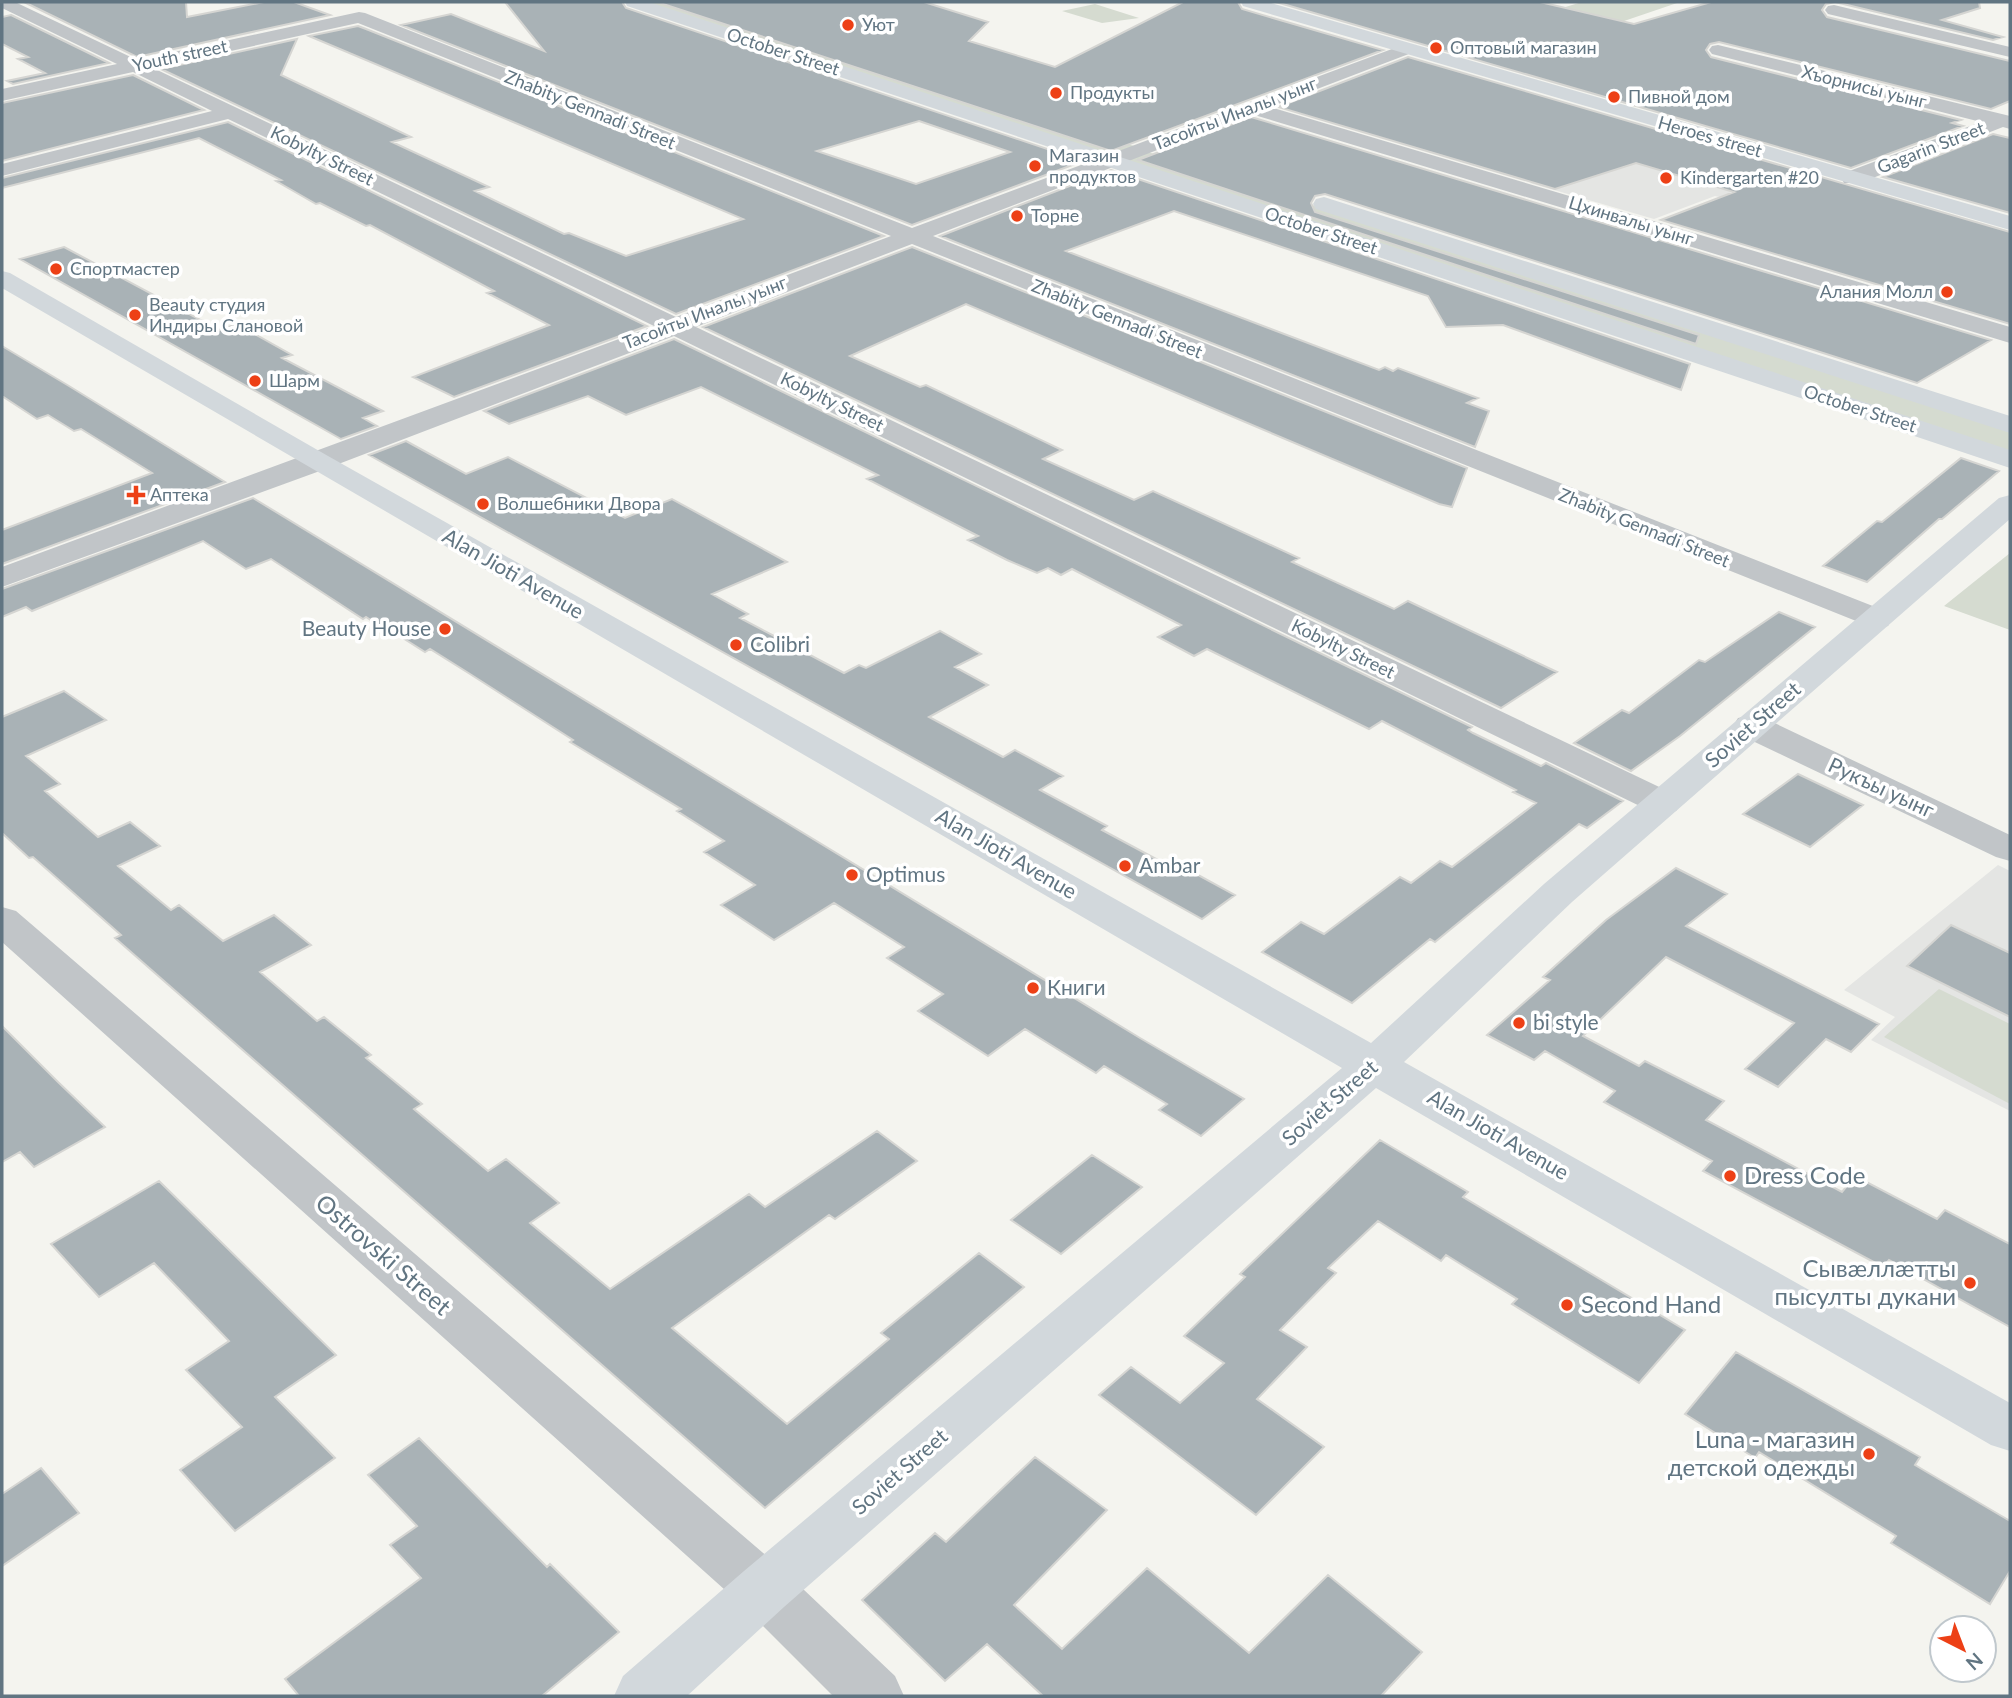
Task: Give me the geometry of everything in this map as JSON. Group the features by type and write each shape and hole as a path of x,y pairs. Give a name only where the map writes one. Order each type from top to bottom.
{"street":[{"name":"Kobylty Street","path":"2,2 1663,803"},
{"name":"October Street","path":"633,2 1114,149 2010,458"},
{"name":"Heroes street","path":"1249,2 2010,223"},
{"path":"1834,10 2010,52"},
{"name":"Youth street","path":"2,95 359,17"},
{"name":"Zhabity Gennadi Street","path":"359,17 1876,619"},
{"name":"Тасойты Иналы уынг","path":"2,578 318,462 909,237 1114,149 1147,147 1408,48"},
{"name":"Хъорнисы уынг","path":"1718,50 2007,120"},
{"name":"Цхинвалы уынг","path":"1251,108 2010,334"},
{"path":"2,170 230,112"},
{"name":"Gagarin Street","path":"1852,178 2007,120"},
{"path":"1147,147 1182,158"},
{"name":"October Street","path":"1300,196 2010,425"},
{"name":"Alan Jioti Avenue","path":"2,278 318,462 2010,1429"},
{"name":"Soviet Street","path":"645,1696 764,1589 1375,1064 1558,893 2010,504"},
{"name":"Рукъы уынг","path":"1751,726 2010,849"},
{"name":"Ostrovski Street","path":"2,920 764,1589 874,1696"}],"shaded area":[{"path":"641,2 688,2 1134,146 1106,156"},
{"path":"1582,2 1680,2 1524,55 1463,38"},
{"path":"1095,4 1139,18 1102,23 1062,11"},
{"name":"Kindergarten #20","path":"1649,139 1799,181 1742,202 1715,196 1654,219 1530,183"},
{"path":"1148,152 2010,430 2010,454 1123,162"},
{"path":"2010,553 2010,630 1944,606"},
{"path":"1998,865 2010,871 2010,1111 1871,1040 1895,1017 1844,990"},
{"path":"1939,989 2010,1024 2010,1104 1884,1037"}],"building":[{"path":"24,2 186,2 187,17 264,2 294,2 330,15 137,57"},
{"path":"505,2 622,2 626,8 1083,161 912,225 401,25 451,14 544,51","holes":["919,121 1010,152 916,184 817,151"]},
{"path":"657,2 924,2 988,22 969,41 1055,67 1183,2 1238,2 1242,9 1383,50 1111,151"},
{"path":"1276,2 1540,2 1634,24 1711,2 1835,2 1826,4 1822,10 1827,17 2010,61 2010,101 1991,109 1719,42 1710,44 1706,50 1711,57 1961,120 1952,123 1963,126 1851,168"},
{"path":"1835,2 1979,2 1980,8 1942,20 2003,37 1993,40"},
{"path":"11,15 109,63 13,84 7,81 45,73 18,59 28,57 2,44 2,17"},
{"path":"358,26 884,236 676,314 161,69 297,39 281,75 411,137 392,142 489,187 475,191 564,234 569,233 626,256 743,219 309,36"},
{"path":"1408,57 2010,232 2010,324 1661,220 1734,192 1636,163 1555,189 1278,107"},
{"path":"133,75 204,110 2,161 2,103"},
{"path":"1251,117 1991,340 1917,383 1325,194 1315,196 1311,203 1315,212 1699,335 1696,344 1138,160"},
{"path":"228,122 647,326 454,397 413,377 549,325 487,293 494,291 370,225 366,226 320,203 316,204 276,181 281,180 199,138 2,188 2,178"},
{"path":"1993,134 2010,138 2010,213 1883,177"},
{"path":"1111,170 1690,364 1681,390 1503,325 1446,327 1428,296 1174,211 1066,251 1379,370 1385,367 1393,371 1398,368 1478,398 1467,403 1489,411 1475,447 940,236"},
{"path":"64,247 219,330 237,324 292,355 282,358 383,411 363,418 377,426 341,439 20,259"},
{"path":"912,247 1467,468 1452,507 1439,504 966,304 850,356 920,387 926,385 1062,450 1043,459 1134,500 1153,491 1299,558 1292,562 1394,609 1408,601 1557,672 1501,708 703,327"},
{"path":"674,339 1472,727 1468,730 1473,733 1541,766 1546,763 1623,801 1587,828 1579,824 1435,942 1430,939 1352,1003 1262,952 1301,922 1324,934 1400,877 1411,883 1440,861 1452,867 1536,803 1382,721 1369,729 1207,649 1194,656 1158,637 1181,625 1072,569 1061,575 1048,568 1037,573 1007,560 968,540 978,536 867,479 878,475 701,387 626,415 588,396 509,424 484,411"},
{"path":"2,346 225,482 2,564 2,530 152,473 81,429 74,431 48,415 37,419 2,396"},
{"path":"406,441 466,474 508,457 625,518 672,499 787,562 712,594 748,614 740,618 844,673 859,665 866,668 940,631 981,654 955,667 988,685 929,717 1003,757 1015,750 1063,776 1040,790 1107,826 1102,830 1184,874 1189,870 1235,895 1202,919 369,455"},
{"path":"1961,458 1999,471 1867,582 1823,566 1877,521 1882,522"},
{"path":"253,498 1244,1099 1201,1136 1159,1110 1167,1104 1104,1066 1096,1073 1025,1029 988,1056 918,1011 943,994 887,958 904,947 834,903 774,940 721,905 755,885 704,852 724,841 677,811 681,809 570,742 573,740 430,649 425,652 387,628 384,629 366,617 363,619 271,559 246,569 203,541 32,611 26,607 2,617 2,589"},
{"path":"1779,612 1815,627 1680,736 1631,771 1574,743 1622,710 1629,713 1699,660 1705,662"},
{"path":"64,691 106,720 26,756 60,784 45,791 98,837 130,822 160,846 118,866 171,910 179,905 223,941 274,915 311,945 260,972 317,1021 324,1017 371,1055 366,1058 422,1104 414,1109 488,1171 506,1159 559,1203 530,1223 610,1289 749,1194 765,1207 877,1131 917,1161 835,1219 829,1215 672,1328 787,1424 889,1339 881,1333 979,1253 1024,1287 765,1508 115,938 121,935 2,833 2,717"},
{"path":"1798,774 1863,805 1810,847 1743,814"},
{"path":"1676,868 1727,894 1686,926 1879,1024 1851,1052 1826,1039 1778,1087 1745,1069 1794,1023 1666,957 1583,1036 1639,1066 1645,1061 1724,1101 1706,1120 1842,1192 1855,1176 1937,1219 1945,1210 2010,1244 2010,1327 1889,1260 1883,1267 1703,1171 1712,1161 1604,1102 1615,1091 1545,1051 1534,1060 1487,1035 1550,980 1543,977 1606,920"},
{"path":"1951,925 2010,953 2010,1017 1907,966"},
{"path":"2,1026 105,1127 34,1167 20,1152 2,1162"},
{"path":"1380,1140 1468,1192 1463,1197 1685,1330 1639,1383 1512,1304 1517,1299 1446,1255 1441,1261 1378,1221 1328,1268 1336,1273 1280,1330 1307,1347 1257,1399 1324,1447 1256,1515 1099,1395 1131,1367 1180,1403 1224,1363 1184,1336 1245,1277 1240,1274"},
{"path":"1092,1155 1142,1187 1061,1254 1011,1220"},
{"path":"159,1181 336,1355 275,1397 335,1458 235,1531 180,1470 242,1427 186,1370 229,1341 154,1263 99,1297 51,1244"},
{"path":"1736,1352 1920,1457 1915,1465 2010,1521 2010,1571 1990,1604 1891,1543 1896,1536 1759,1452 1755,1458 1685,1414"},
{"path":"419,1438 547,1567 550,1564 619,1632 542,1696 299,1696 285,1679 421,1578 390,1545 417,1526 368,1475"},
{"path":"1035,1457 1107,1510 1014,1605 1062,1649 1147,1568 1249,1653 1328,1575 1422,1652 1381,1696 1043,1696 987,1644 945,1681 862,1600 935,1533 946,1542"},
{"path":"41,1468 79,1513 2,1566 2,1494"}],"place":[{"name":"Уют","path":"848,25"},
{"name":"Оптовый магазин","path":"1436,48"},
{"name":"Продукты","path":"1056,93"},
{"name":"Пивной дом","path":"1614,97"},
{"name":"Магазин продуктов","path":"1035,166"},
{"name":"Kindergarten #20","path":"1666,178"},
{"name":"Торне","path":"1017,216"},
{"name":"Спортмастер","path":"56,269"},
{"name":"Алания Молл","path":"1947,292"},
{"name":"Beauty студия Индиры Слановой","path":"135,315"},
{"name":"Шарм","path":"255,381"},
{"name":"Аптека","path":"136,495"},
{"name":"Волшебники Двора","path":"483,504"},
{"name":"Beauty House","path":"445,629"},
{"name":"Colibri","path":"736,645"},
{"name":"Ambar","path":"1125,866"},
{"name":"Optimus","path":"852,875"},
{"name":"Книги","path":"1033,988"},
{"name":"bi style","path":"1519,1023"},
{"name":"Dress Code","path":"1730,1176"},
{"name":"Сывæллæтты пысулты дукани","path":"1970,1283"},
{"name":"Second Hand","path":"1567,1305"},
{"name":"Luna - магазин детской одежды","path":"1869,1454"}]}
